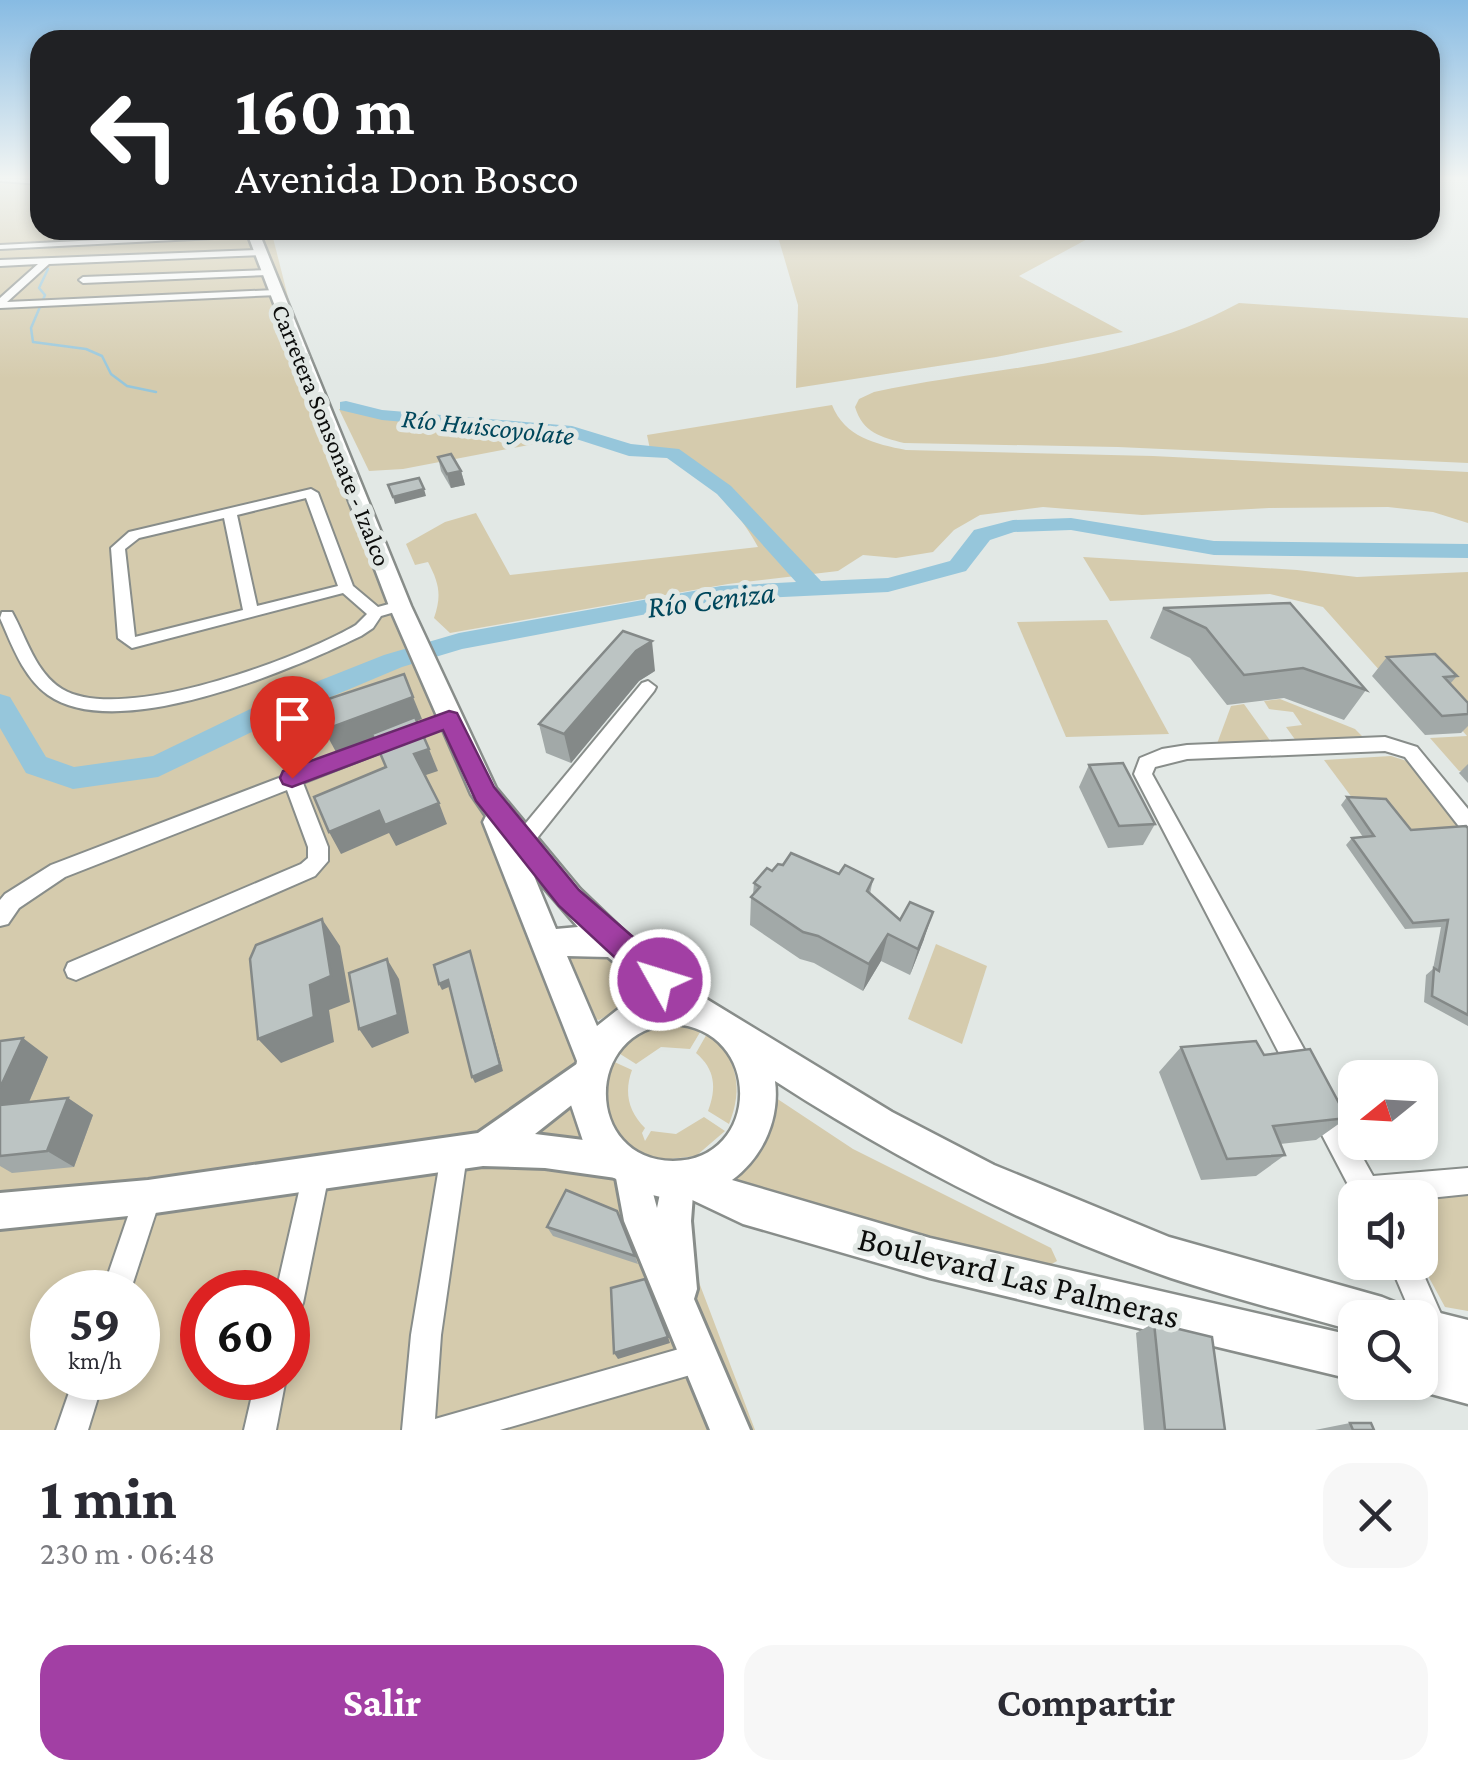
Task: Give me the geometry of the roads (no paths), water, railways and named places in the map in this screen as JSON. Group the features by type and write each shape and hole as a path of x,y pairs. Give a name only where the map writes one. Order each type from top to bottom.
{"main road":[{"name":"Carretera Sonsonate - Izalco","path":"257,246 400,606 485,794"},
{"path":"485,794 569,898 615,943 696,1010"},
{"path":"485,794 593,1066 588,1103 592,1124 624,1167 642,1221 730,1430"},
{"path":"550,950 563,940 615,943"},
{"path":"0,1211 148,1197 468,1152 546,1151 624,1167 649,1179 683,1180 728,1157 753,1118 757,1092 754,1067 734,1032 717,1018 696,1010 664,1008 634,1019 608,1041 593,1066 514,1130 468,1152"},
{"name":"Boulevard Las Palmeras","path":"734,1032 795,1076 873,1123 1036,1204 1142,1248 1338,1305"},
{"path":"681,1308 673,1245 683,1180"},
{"name":"Boulevard Las Palmeras","path":"683,1180 743,1205 930,1258 1338,1354"},
{"path":"1438,1346 1468,1382"}],"street":[{"path":"54,303 121,246"},
{"path":"0,263 259,252"},
{"path":"0,304 44,264"},
{"path":"84,280 267,272"},
{"path":"0,304 275,293"},
{"path":"346,588 132,643 126,638 118,548 122,541 312,493 346,588 375,612"},
{"path":"229,511 251,612"},
{"path":"7,616 38,681 70,699 117,704 155,701 280,668 364,628 375,612 400,606"},
{"path":"524,841 648,687"},
{"path":"0,917 12,901 58,871 449,719"},
{"path":"1360,1180 1143,774 1148,763 1162,756 1187,752 1378,744 1411,752 1468,822"},
{"path":"76,970 308,870 318,861 318,847 292,778"},
{"path":"418,1430 426,1335 468,1152"},
{"path":"295,1270 316,1174"},
{"path":"1438,1186 1468,1182"},
{"path":"123,1270 148,1197"},
{"path":"445,1430 700,1358"},
{"path":"72,1430 82,1400"},
{"path":"260,1430 266,1400"}],"waterway":[{"name":"Río Huiscoyolate","path":"28,264 48,269 39,288 45,295 31,328 33,342 86,349 102,356 111,374 127,386 156,392"},
{"name":"Río Huiscoyolate","path":"346,406 382,415 572,432 629,450 672,453 724,490 814,588"},
{"name":"Río Ceniza","path":"0,704 36,765 73,778 158,766 273,710 393,661 459,641 721,593 888,585 958,566 982,535 1013,526 1071,524 1214,548 1468,551"}]}
